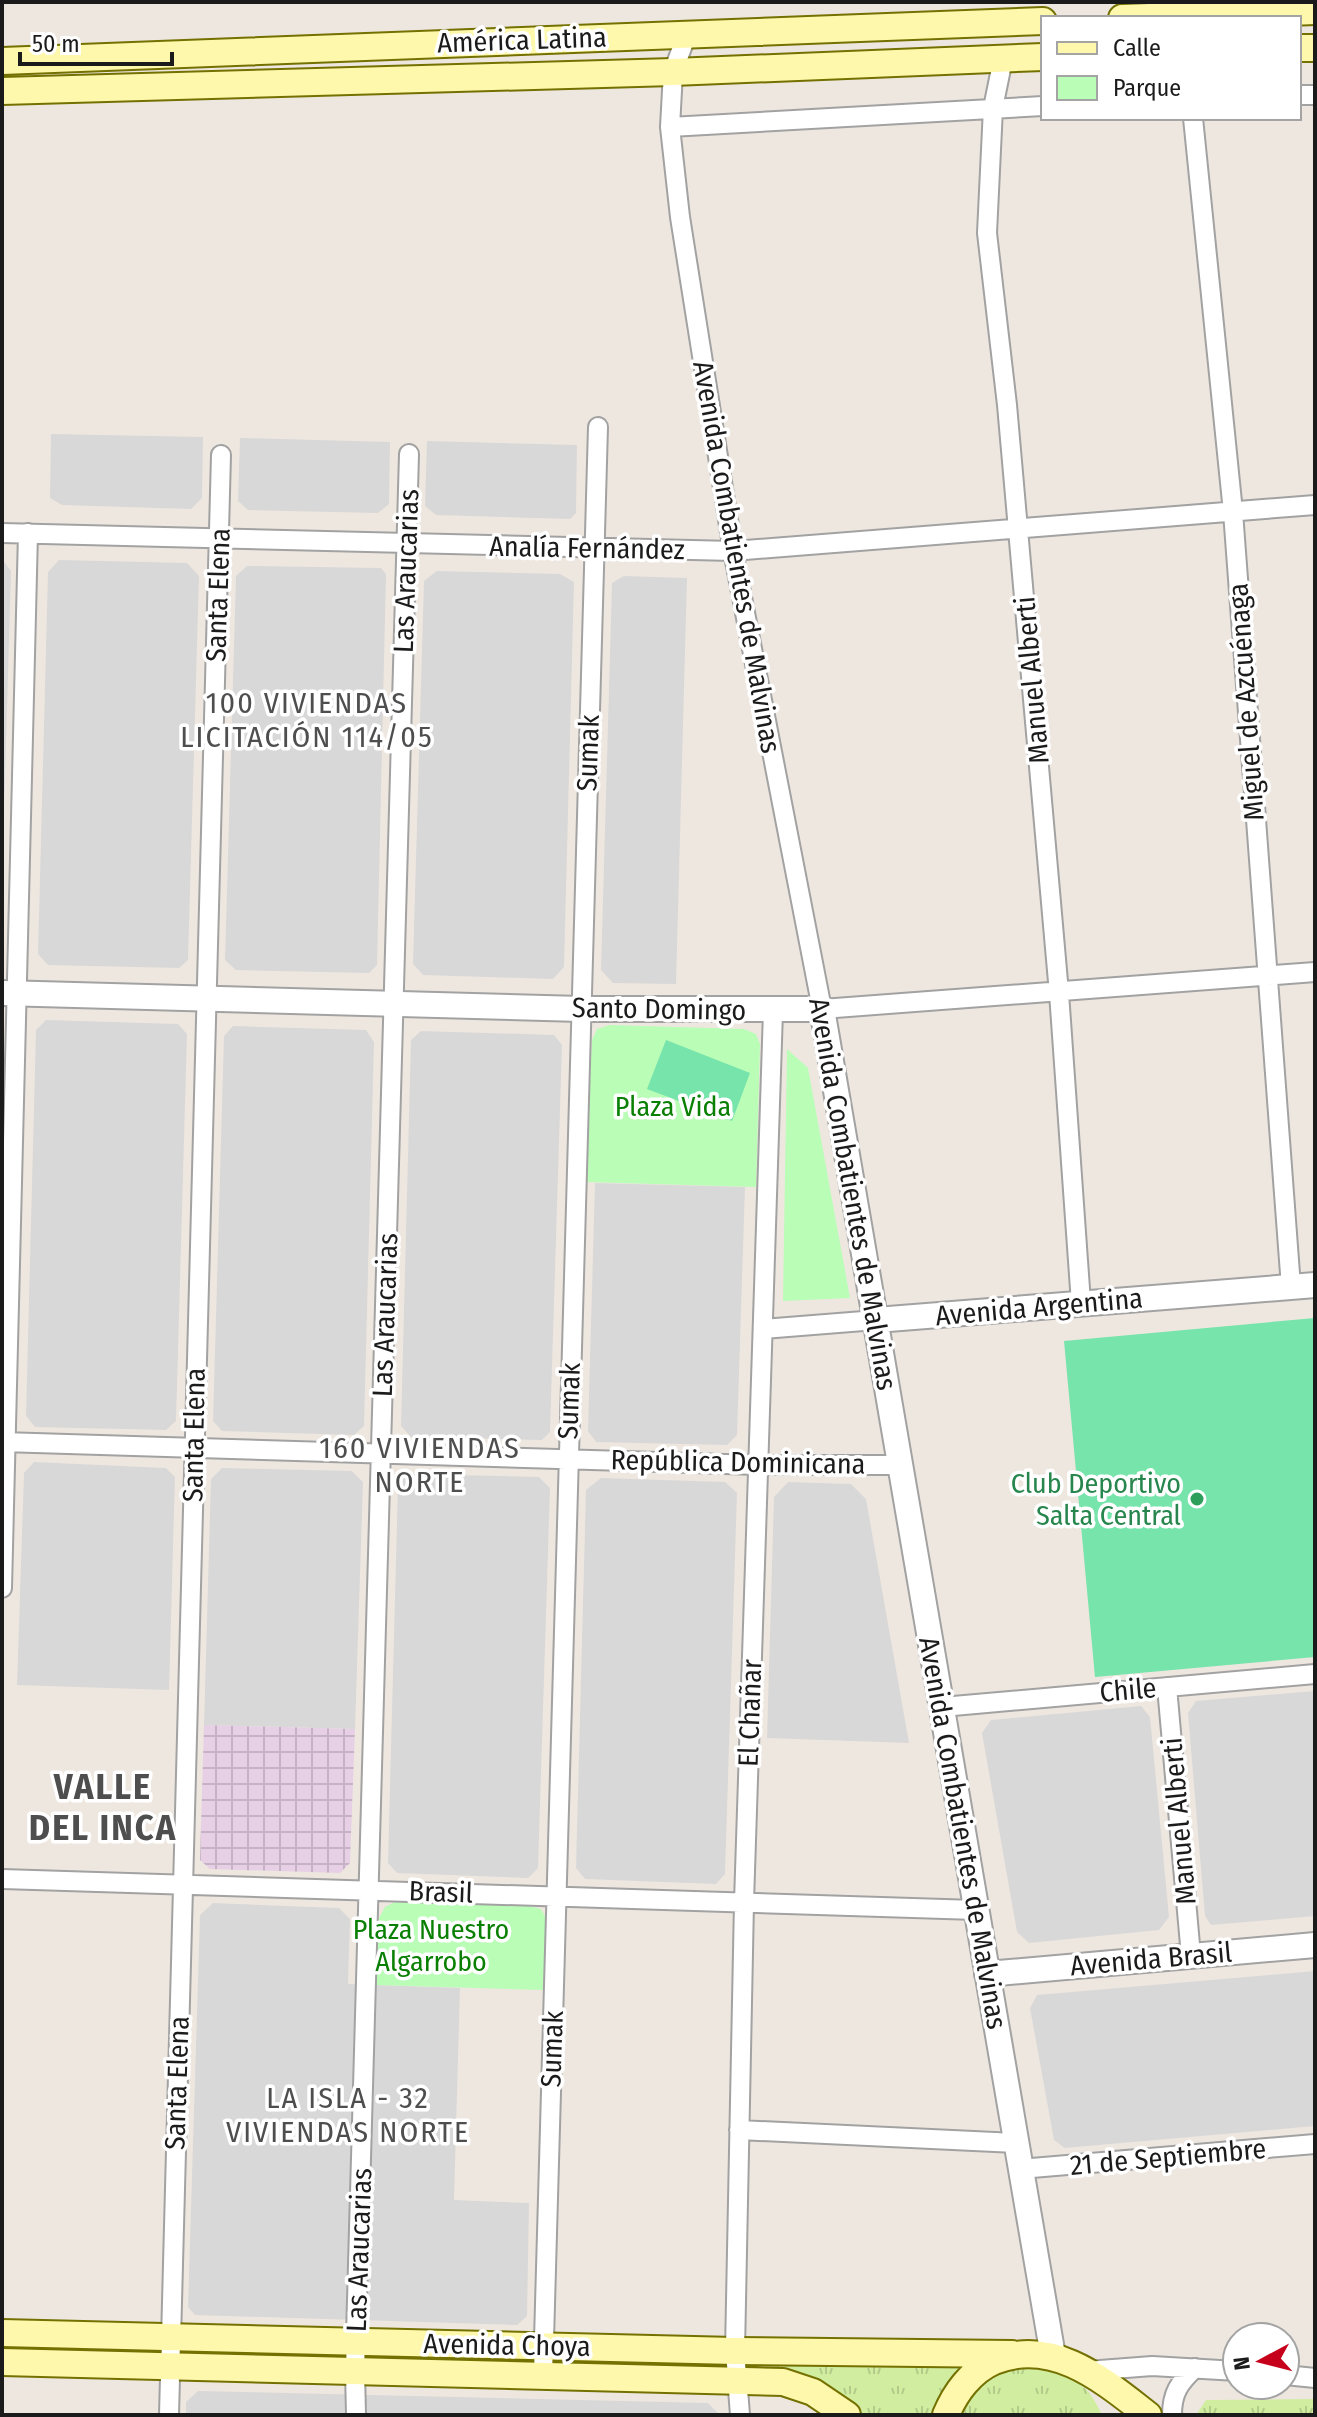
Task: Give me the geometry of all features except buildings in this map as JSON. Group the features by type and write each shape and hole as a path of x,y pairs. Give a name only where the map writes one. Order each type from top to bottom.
{"main road":[{"path":"1203,16 1315,11"},
{"name":"América Latina","path":"2,61 1041,21"},
{"name":"América Latina","path":"2,91 673,72 1041,57"},
{"name":"Avenida Choya","path":"2,2333 1053,2356"},
{"path":"946,2415 959,2390 982,2366 1012,2354"},
{"path":"1053,2356 1095,2378 1148,2415"},
{"name":"Avenida Choya","path":"2,2362 737,2380 798,2386 813,2392 847,2415"},
{"path":"1095,2378 1116,2415"}],"street":[{"name":"Avenida Combatientes de Malvinas","path":"687,34 673,72 670,127 680,217 733,551 822,1009 1053,2356"},
{"name":"Manuel Alberti","path":"1003,59 993,108 987,233 1018,529 1059,993 1081,1303"},
{"path":"670,127 1041,106"},
{"name":"Miguel de Azcuénaga","path":"1193,120 1233,512 1266,976 1303,1286"},
{"name":"Sumak","path":"543,2375 598,427"},
{"name":"Las Araucarias","path":"356,2415 409,454"},
{"name":"Santa Elena","path":"169,2415 221,455"},
{"name":"Analía Fernández","path":"2,533 733,551 1315,505"},
{"path":"2,1588 10,993 28,533"},
{"name":"Santo Domingo","path":"10,993 581,1009 773,1011 1059,993 1315,972"},
{"name":"El Chañar","path":"740,2415 735,2351 744,1902 773,1011"},
{"name":"Avenida Argentina","path":"763,1329 1303,1286"},
{"name":"República Dominicana","path":"4,1442 758,1465 899,1465"},
{"name":"Chile","path":"942,1707 1315,1674"},
{"name":"Manuel Alberti","path":"1167,1687 1191,1956"},
{"name":"Brasil","path":"2,1879 976,1910"},
{"name":"Avenida Brasil","path":"987,1974 1315,1945"},
{"path":"739,2130 1016,2143"},
{"name":"21 de Septiembre","path":"1020,2169 1315,2144"},
{"path":"1095,2378 1152,2366 1221,2370"},
{"path":"1172,2415 1172,2398 1181,2381 1195,2368"}],"shaded area":[{"path":"51,434 203,437 202,498 191,509 62,505 50,498"},
{"path":"240,438 390,442 389,504 378,513 248,510 238,501"},
{"path":"427,441 577,445 576,513 570,519 436,515 425,506"},
{"path":"2,559 11,571 2,880"},
{"path":"59,560 187,563 199,576 188,960 179,968 48,965 38,954 48,572"},
{"path":"247,566 381,568 386,574 377,965 369,973 236,970 225,960 236,576"},
{"path":"437,571 560,574 574,582 564,967 553,979 423,975 413,964 424,581"},
{"path":"624,576 687,578 676,984 613,983 601,970 612,583"},
{"path":"46,1020 178,1024 187,1034 176,1421 166,1430 35,1427 26,1416 36,1030"},
{"path":"233,1026 366,1030 374,1042 364,1426 354,1435 222,1431 213,1421 224,1036"},
{"path":"421,1031 554,1035 562,1045 550,1432 542,1440 411,1437 401,1426 411,1040"},
{"path":"595,1183 745,1187 737,1435 727,1445 596,1442 588,1431"},
{"path":"34,1462 166,1468 175,1477 169,1690 17,1685 24,1473"},
{"path":"222,1468 352,1471 363,1482 355,1729 204,1725 211,1479"},
{"path":"408,1474 539,1477 550,1488 538,1868 528,1878 397,1873 388,1863 398,1484"},
{"path":"601,1478 725,1482 737,1493 725,1874 716,1884 585,1879 576,1868 586,1490"},
{"path":"788,1482 851,1484 866,1499 909,1743 767,1738 774,1497"},
{"path":"1315,1691 1315,1916 1211,1925 1205,1916 1188,1713 1196,1701"},
{"path":"1141,1706 1150,1717 1169,1917 1159,1930 1029,1943 1017,1932 982,1733 991,1720"},
{"path":"204,1725 355,1729 350,1863 340,1873 210,1869 200,1860"},
{"path":"213,1903 339,1908 350,1919 348,1984 460,1988 454,2200 529,2203 527,2316 517,2325 195,2315 188,2307 200,1915"},
{"path":"1315,1971 1315,2126 1065,2148 1054,2140 1030,2008 1037,1995"},
{"path":"198,2391 708,2403 720,2415 186,2415 186,2402"}],"green space":[{"name":"Plaza Vida","path":"610,1025 744,1029 756,1034 760,1044 756,1187 585,1182 592,1040 597,1029"},
{"path":"666,1040 750,1073 732,1121 647,1089"},
{"path":"787,1049 808,1068 850,1298 783,1301"},
{"name":"Club Deportivo Salta Central","path":"1315,1318 1315,1657 1095,1677 1064,1341"},
{"name":"Plaza Nuestro Algarrobo","path":"395,1902 529,1906 541,1909 546,1918 545,1990 376,1985 379,1918 385,1907"},
{"path":"766,2363 959,2367 935,2415 865,2415 813,2379 784,2369 766,2367"},
{"path":"1031,2364 1074,2379 1090,2394 1102,2415 961,2415 973,2394 988,2379"},
{"path":"1315,2399 1315,2415 1196,2415 1206,2400"}],"place":[{"name":"Club Deportivo Salta Central","path":"1197,1499"}],"district":[{"name":"100 VIVIENDAS LICITACIÓN 114/05","path":"307,720"},
{"name":"160 VIVIENDAS NORTE","path":"420,1465"},
{"name":"VALLE DEL INCA","path":"103,1808"},
{"name":"LA ISLA - 32 VIVIENDAS NORTE","path":"348,2115"}]}
